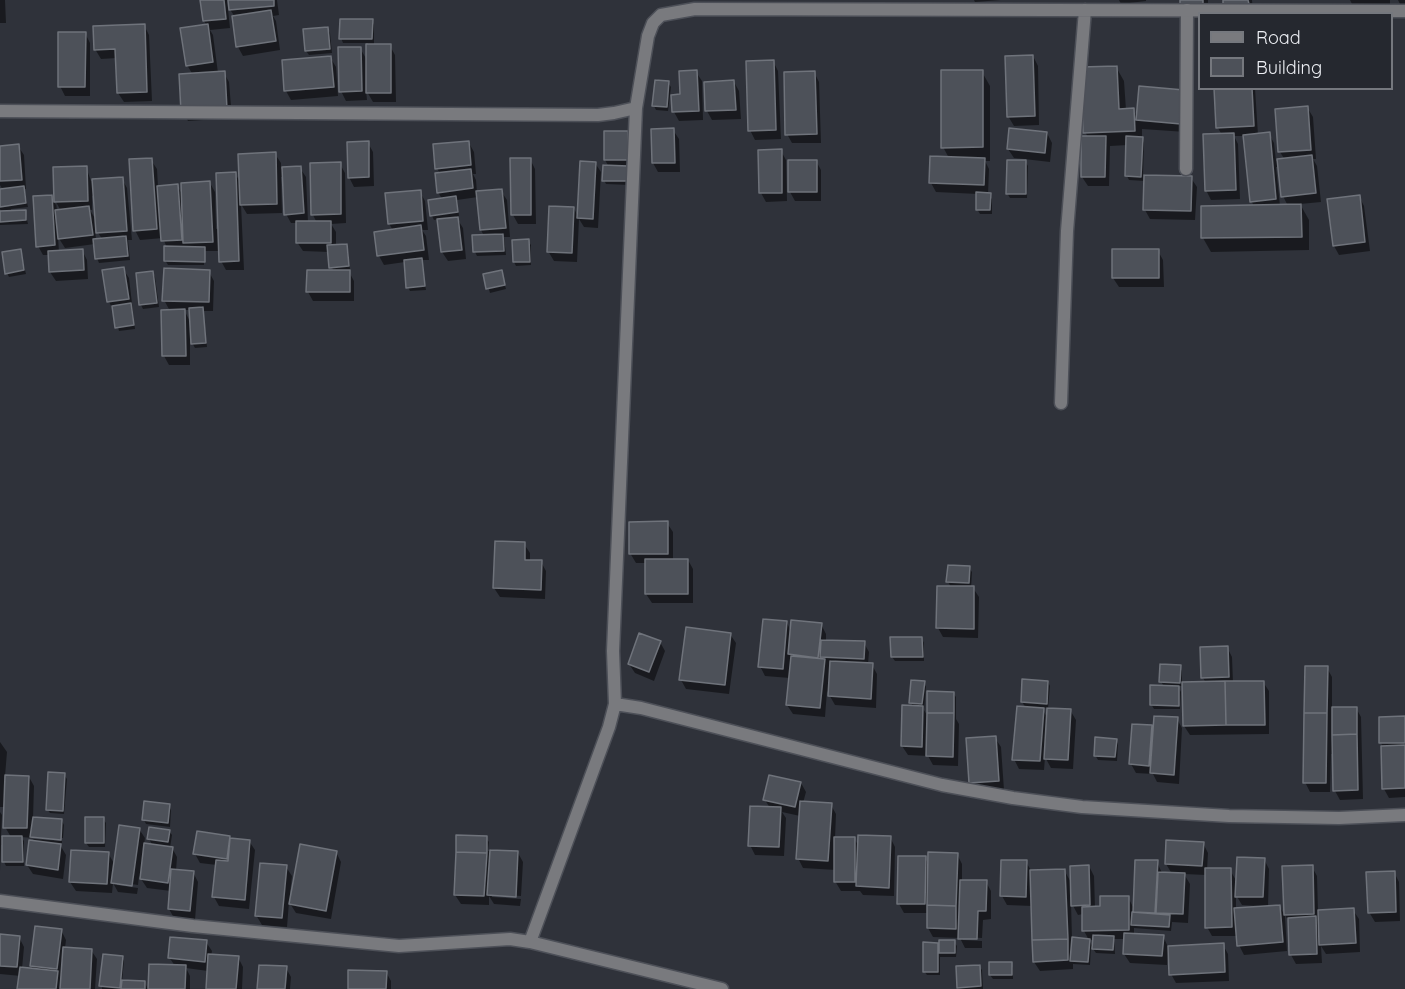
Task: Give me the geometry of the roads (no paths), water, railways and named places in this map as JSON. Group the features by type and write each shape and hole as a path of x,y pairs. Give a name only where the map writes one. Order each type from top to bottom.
{"street":[{"path":"530,942 601,749 615,704 613,651 636,108 648,36 653,22 661,15 695,9 1186,10 1313,6 1405,11"},
{"path":"1061,403 1067,231 1085,10"},
{"path":"1186,10 1186,169"},
{"path":"0,111 598,115 636,108"},
{"path":"615,704 641,708 942,785 1025,800 1082,807 1229,816 1339,818 1405,815"},
{"path":"0,901 193,926 399,946 510,939 722,989"}]}
